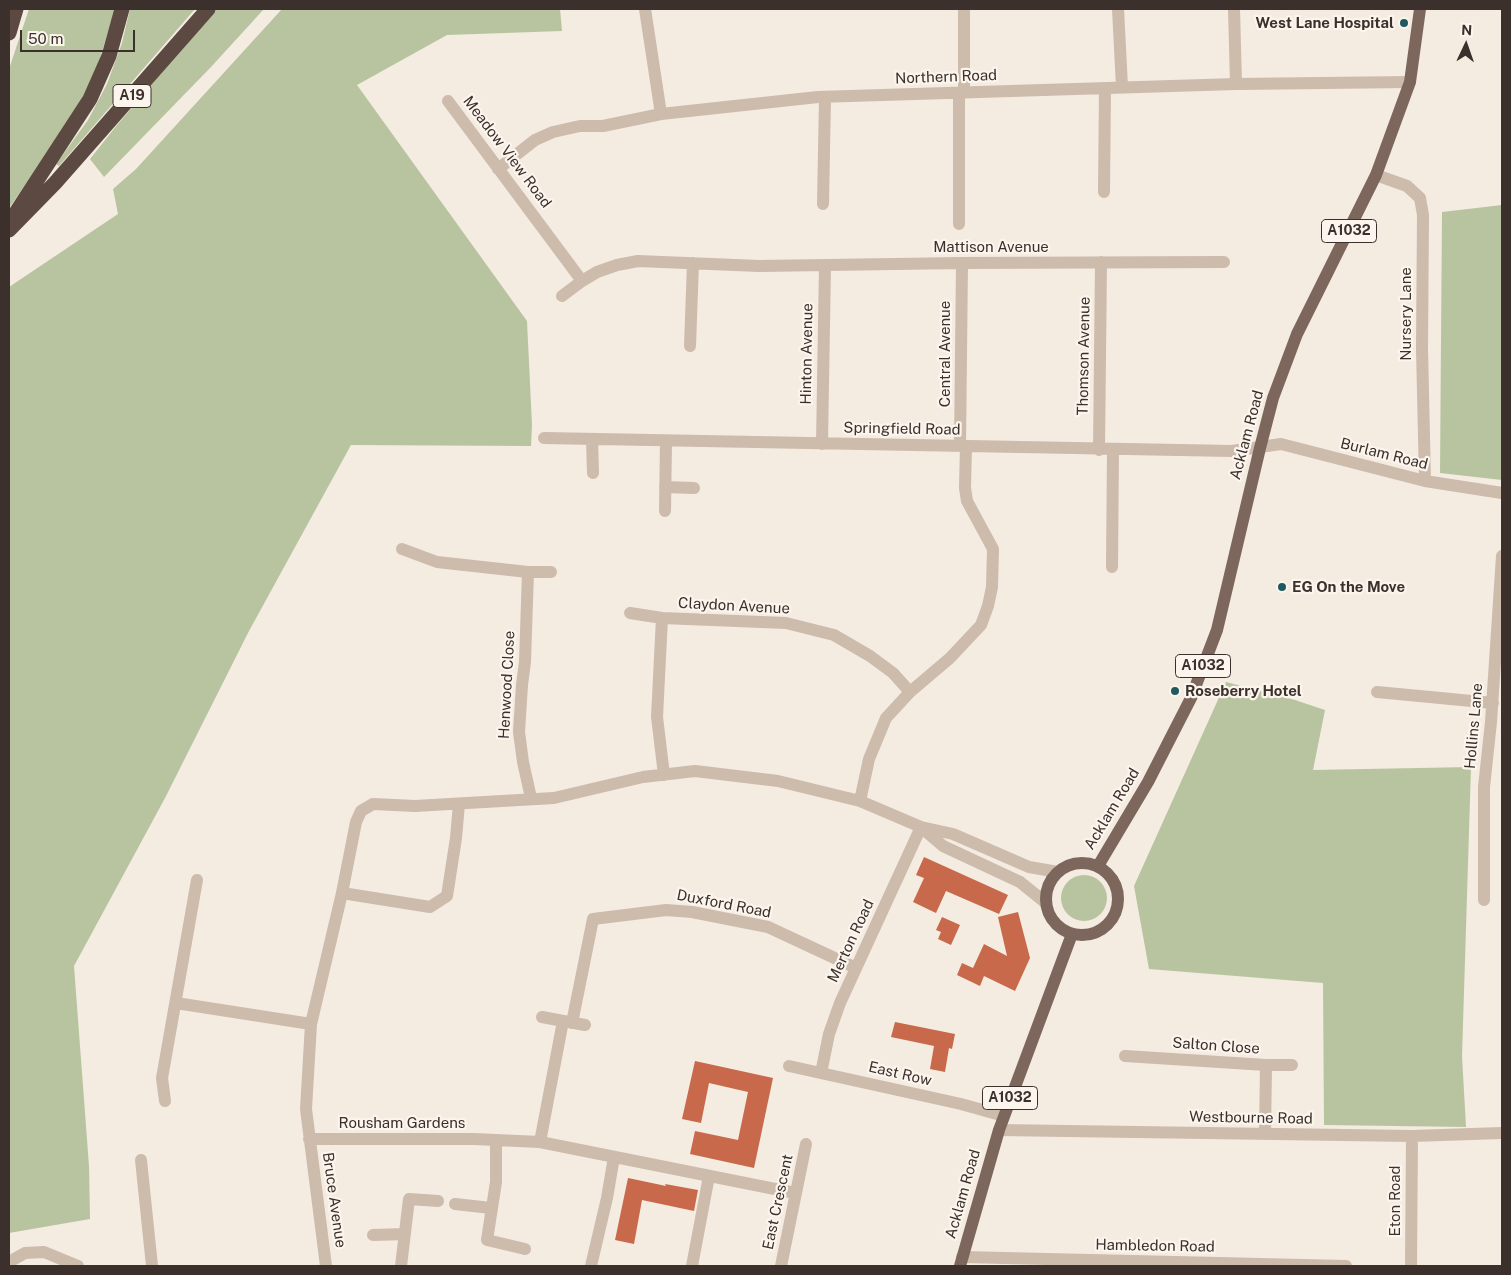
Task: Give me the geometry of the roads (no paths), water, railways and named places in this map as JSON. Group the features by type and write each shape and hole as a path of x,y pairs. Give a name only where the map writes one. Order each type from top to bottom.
{"highway":[{"path":"9,33 16,9"},
{"name":"A19","path":"9,224 90,99 109,56 122,9"},
{"name":"A19","path":"9,230 55,183 208,9"}],"main road":[{"name":"Acklam Road","path":"1098,866 1148,782 1191,698 1214,641 1273,398 1297,334 1376,175 1410,82 1420,9"},
{"name":"Acklam Road","path":"961,1262 999,1130 1072,934 1084,936 1096,933 1106,927 1114,918 1118,906 1119,894 1115,883 1108,873 1098,866 1077,863 1066,866 1058,872"},
{"path":"1058,872 1051,881 1046,903 1049,914 1055,923 1063,930 1072,934"}],"street":[{"path":"645,9 661,114"},
{"path":"959,224 964,9"},
{"path":"1118,9 1122,87"},
{"path":"1234,9 1236,84"},
{"name":"Northern Road","path":"498,169 535,140 553,132 580,126 603,126 661,114 825,98 1122,87 1410,82"},
{"path":"1104,192 1105,88"},
{"path":"823,204 825,98"},
{"name":"Meadow View Road","path":"448,101 582,281"},
{"name":"Nursery Lane","path":"1376,175 1407,186 1420,198 1423,215 1422,348 1425,481"},
{"name":"Mattison Avenue","path":"562,296 596,272 638,261 759,266 1224,262"},
{"name":"Thomson Avenue","path":"1099,450 1101,262"},
{"path":"690,346 693,263"},
{"name":"Central Avenue","path":"860,801 869,759 886,718 910,692 950,658 981,625 992,587 993,549 968,501 965,488 962,263"},
{"name":"Hinton Avenue","path":"822,444 825,265"},
{"name":"Springfield Road","path":"544,438 1099,450 1232,451 1260,448"},
{"path":"592,439 593,473"},
{"path":"665,511 666,441"},
{"name":"Burlam Road","path":"1260,448 1281,444 1425,481 1502,493"},
{"path":"1112,567 1113,450"},
{"path":"665,487 694,488"},
{"path":"402,548 437,562 528,572 551,572"},
{"name":"Hollins Lane","path":"1484,900 1484,787 1497,723 1493,703 1502,556"},
{"name":"Henwood Close","path":"528,572 526,662 522,685 519,732 531,798"},
{"name":"Claydon Avenue","path":"630,613 662,618 786,623 834,635 870,656 893,673 910,692"},
{"name":"Claydon Avenue","path":"662,618 657,717 664,775"},
{"path":"1377,692 1493,703"},
{"name":"Bruce Avenue","path":"326,1266 306,1110 311,1024 342,893 356,822 361,811 373,804 415,806 554,798 643,777 695,771 778,781 860,801 921,827"},
{"path":"342,893 430,907 447,896 459,804"},
{"path":"921,827 952,834 1029,867 1058,872"},
{"path":"921,827 943,846 1020,882 1046,903"},
{"name":"Merton Road","path":"821,1073 829,1034 840,1004 921,827"},
{"path":"165,1101 162,1078 197,880"},
{"name":"Duxford Road","path":"568,1022 593,919 666,910 692,912 768,927 856,968"},
{"path":"176,1003 311,1024"},
{"path":"542,1017 585,1025"},
{"path":"540,1142 568,1022"},
{"name":"Salton Close","path":"1125,1056 1266,1065 1265,1134"},
{"path":"1266,1065 1292,1065"},
{"name":"East Row","path":"789,1066 961,1104 1004,1116"},
{"name":"Westbourne Road","path":"999,1130 1412,1136 1502,1134"},
{"name":"Eton Road","path":"1411,1266 1412,1136"},
{"name":"Rousham Gardens","path":"309,1139 474,1139 540,1142 795,1193"},
{"path":"496,1141 496,1182 487,1240 525,1248"},
{"name":"East Crescent","path":"781,1266 806,1144"},
{"path":"592,1264 614,1157"},
{"path":"142,1160 152,1266"},
{"path":"692,1266 709,1176"},
{"path":"401,1266 410,1199 438,1201"},
{"path":"455,1204 491,1208"},
{"path":"373,1235 405,1234"},
{"path":"9,1262 25,1253 44,1252 78,1266"},
{"name":"Hambledon Road","path":"961,1262 1346,1266"}],"place":[{"name":"West Lane Hospital","path":"1404,23"},
{"name":"EG On the Move","path":"1282,587"},
{"name":"Roseberry Hotel","path":"1175,691"}]}
